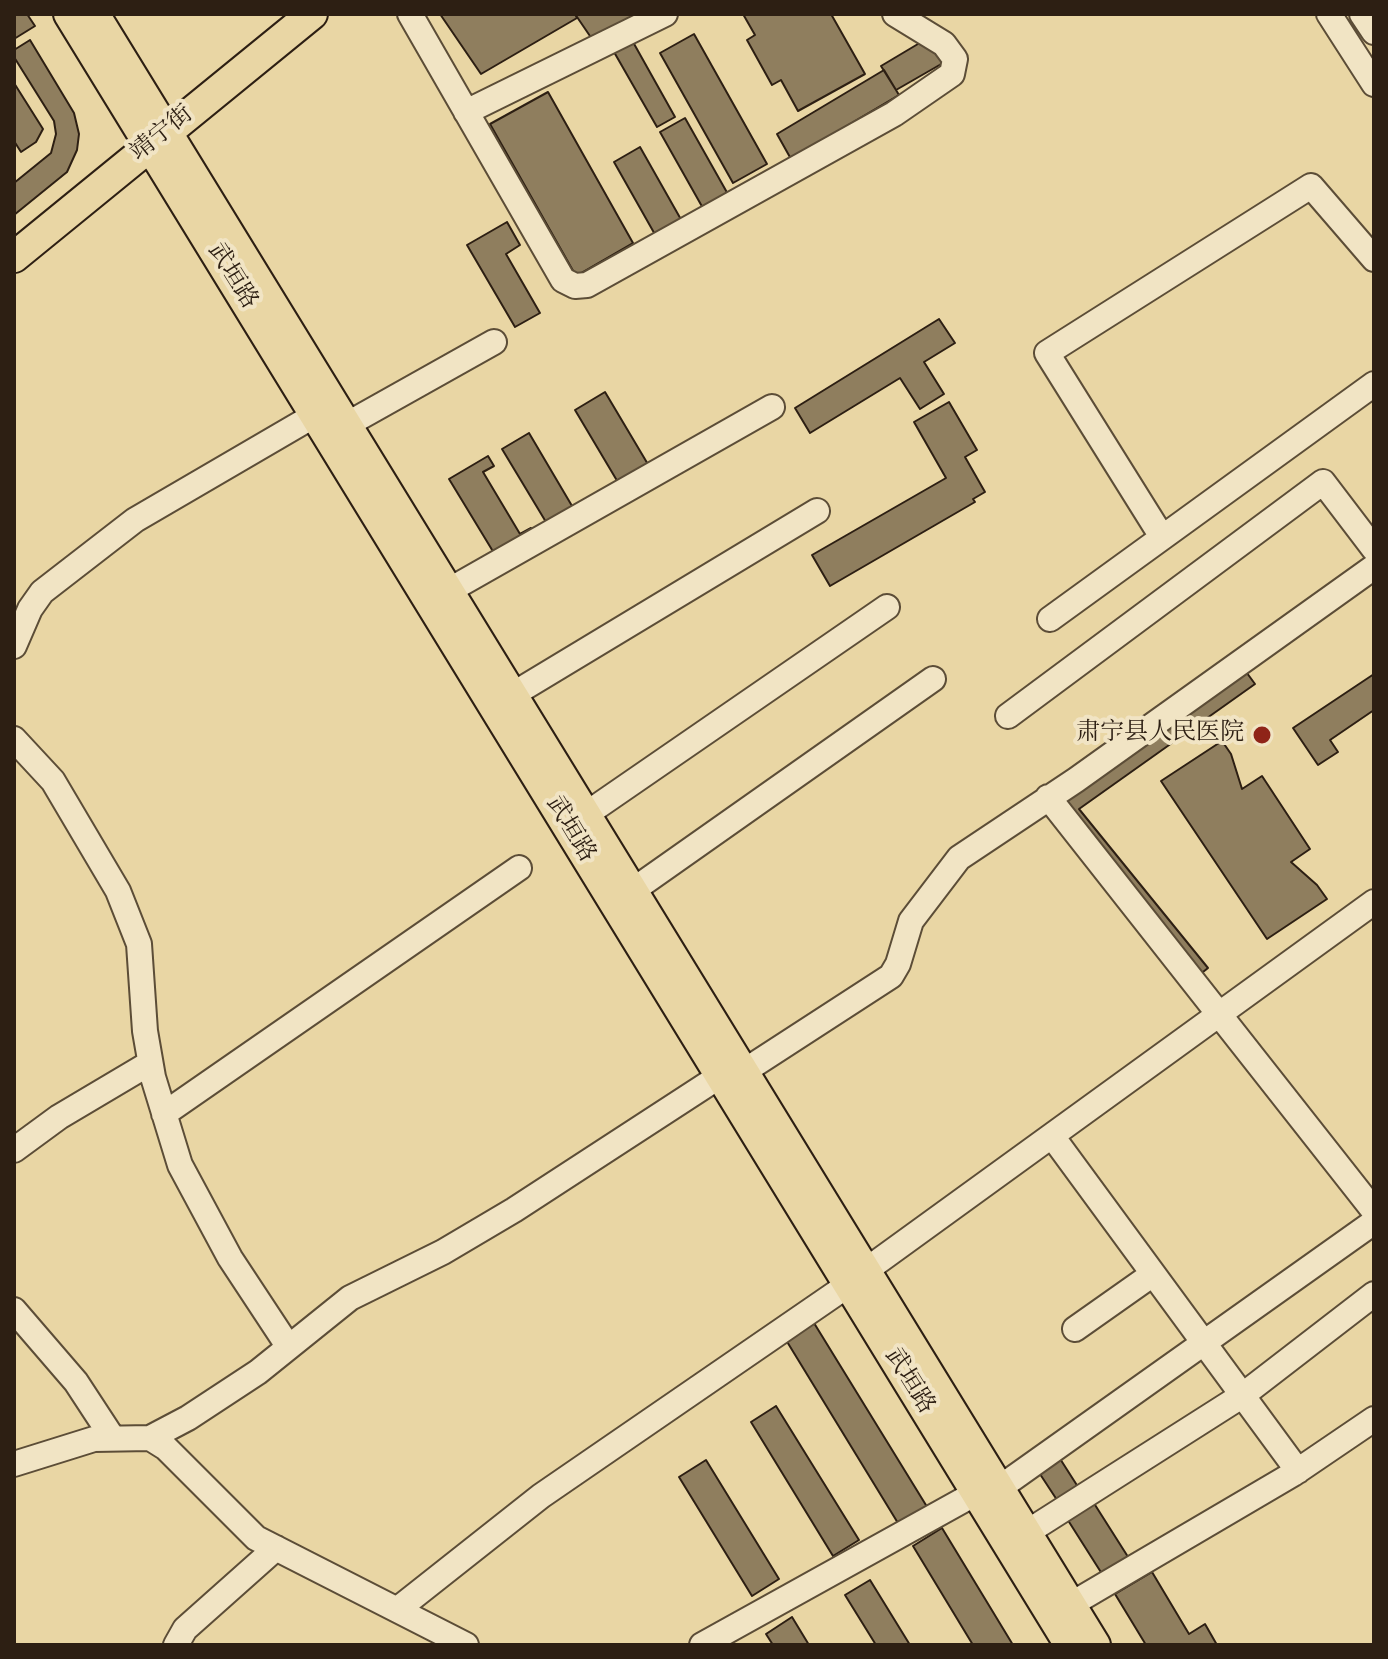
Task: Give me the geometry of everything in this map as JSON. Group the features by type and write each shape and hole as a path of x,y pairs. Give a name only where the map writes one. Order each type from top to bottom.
{"main road":[{"name":"武垣路","path":"69,14 159,139 346,425 632,891 732,1074"},
{"name":"武垣路","path":"94,14 159,139 315,415 732,1074 987,1491 1070,1645"},
{"name":"靖宁街","path":"14,257 312,14"},
{"name":"武垣路","path":"987,1491 1026,1533 1095,1645"}],"street":[{"path":"410,14 563,280 575,286 587,285 894,114 952,74 955,59 944,44 895,14"},
{"path":"466,112 665,14"},
{"path":"1329,14 1374,84"},
{"path":"1362,14 1374,32"},
{"path":"1162,537 1047,353 1311,186 1374,259"},
{"path":"346,425 494,342"},
{"path":"1050,619 1374,384"},
{"path":"448,591 772,407"},
{"path":"14,646 42,592 135,520 315,415"},
{"path":"1008,716 1323,482 1374,549"},
{"path":"512,695 817,511"},
{"path":"150,1438 227,1392 350,1298 443,1252 514,1210 891,976 898,964 911,921 944,873 959,858 1374,567"},
{"path":"585,815 887,607"},
{"path":"632,891 933,679"},
{"path":"14,739 53,781 118,891 139,944 150,1063 180,1165 199,1206 288,1346"},
{"path":"1048,797 1374,1211"},
{"path":"164,1114 519,868"},
{"path":"398,1609 541,1496 857,1278 1374,902"},
{"path":"14,1150 59,1117 150,1063"},
{"path":"1052,1136 1298,1471"},
{"path":"702,1645 987,1491 1205,1344 1374,1222"},
{"path":"1075,1329 1153,1274"},
{"path":"1026,1533 1243,1395 1374,1294"},
{"path":"14,1310 76,1382 112,1437"},
{"path":"1070,1605 1298,1471 1374,1419"},
{"path":"14,1464 94,1439 150,1438 166,1448 246,1529 276,1548 466,1645"},
{"path":"176,1645 177,1638 185,1629 276,1548"}],"building":[{"path":"14,14 27,14 35,26 14,39"},
{"path":"440,14 575,14 577,18 481,74"},
{"path":"575,14 636,14 592,39"},
{"path":"743,14 831,14 865,74 798,111 781,80 772,85 747,40 755,35"},
{"path":"694,34 767,164 733,183 660,53"},
{"path":"928,38 943,63 896,90 881,66"},
{"path":"30,40 74,113 79,134 77,150 67,172 14,215 14,183 51,153 56,134 54,121 14,57 14,50"},
{"path":"633,42 675,117 657,127 614,52"},
{"path":"884,70 899,95 791,159 777,134"},
{"path":"14,83 43,129 36,142 21,152 14,141"},
{"path":"548,92 633,243 576,276 490,124"},
{"path":"685,118 729,196 704,210 660,132"},
{"path":"640,147 683,223 657,238 614,162"},
{"path":"507,222 520,245 506,254 540,313 515,327 467,245"},
{"path":"939,319 955,343 924,362 944,394 920,409 900,378 810,433 795,408"},
{"path":"605,392 649,466 619,484 575,410"},
{"path":"949,402 977,450 965,457 985,492 973,499 975,502 830,586 812,555 946,478 914,422"},
{"path":"529,433 575,511 549,527 502,449"},
{"path":"488,456 494,466 483,472 520,534 531,528 535,535 497,558 449,479"},
{"path":"1244,669 1255,684 1079,809 1208,968 1198,976 1057,801"},
{"path":"1374,674 1374,710 1330,740 1338,752 1318,765 1293,728"},
{"path":"1222,741 1231,754 1242,789 1262,776 1310,849 1291,862 1317,885 1327,899 1267,939 1161,781"},
{"path":"814,1323 929,1510 901,1528 786,1340"},
{"path":"776,1406 859,1540 833,1556 751,1422"},
{"path":"1057,1454 1080,1490 1059,1503 1036,1468"},
{"path":"706,1460 779,1579 752,1596 679,1477"},
{"path":"1090,1497 1130,1560 1104,1577 1064,1514"},
{"path":"942,1528 1013,1645 973,1645 913,1546"},
{"path":"1152,1572 1189,1634 1205,1624 1217,1645 1146,1645 1115,1594"},
{"path":"870,1580 910,1645 876,1645 845,1595"},
{"path":"792,1617 809,1645 773,1645 766,1634"}],"place":[{"name":"肃宁县人民医院","path":"1262,735"}]}
